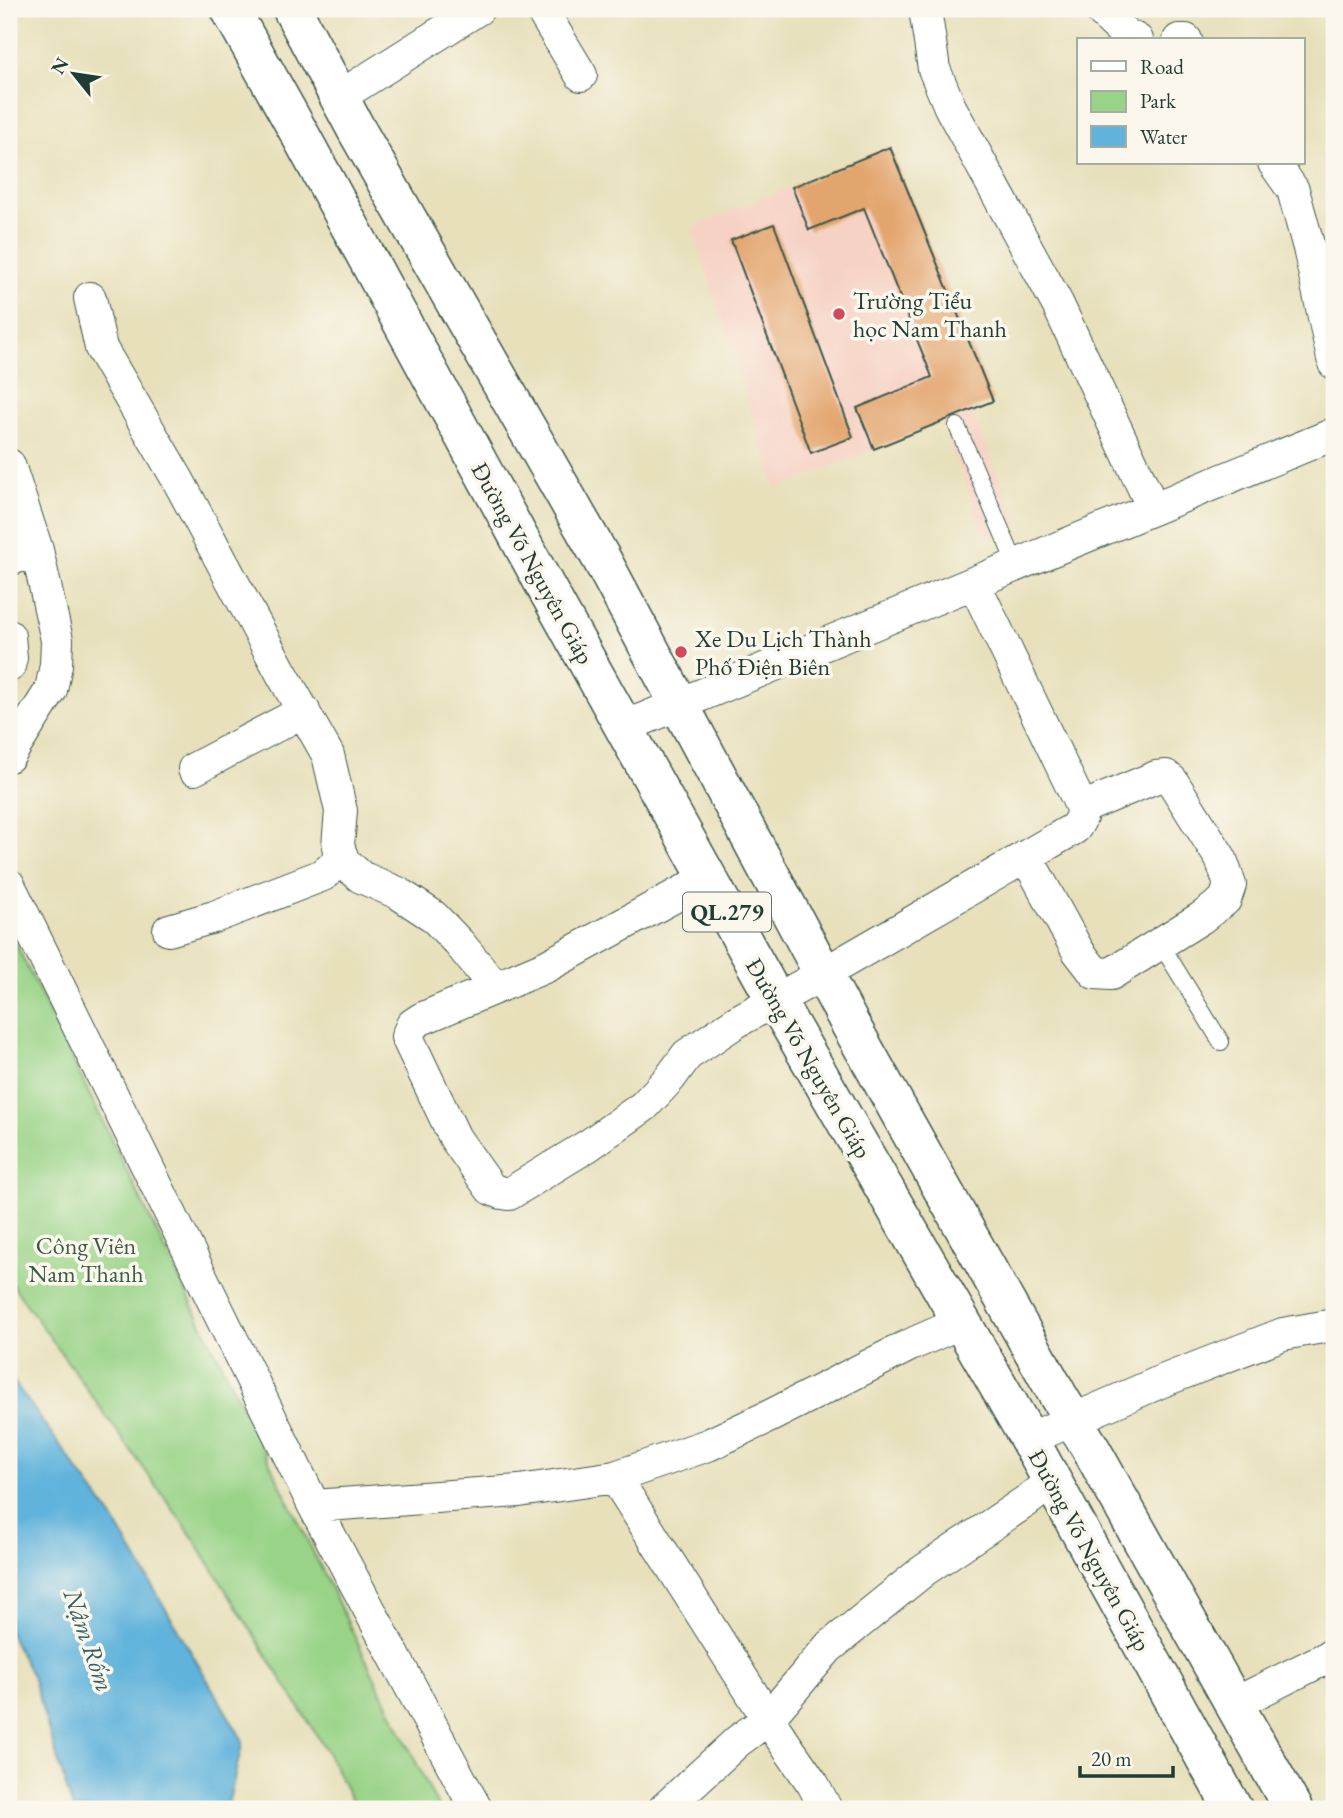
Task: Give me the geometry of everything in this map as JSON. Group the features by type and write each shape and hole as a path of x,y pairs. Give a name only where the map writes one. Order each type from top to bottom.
{"highway":[{"name":"Đường Võ Nguyên Giáp","path":"230,9 303,138 543,582 775,999 1029,1439 1233,1809"},
{"name":"Đường Võ Nguyên Giáp","path":"292,9 339,97 601,558 823,974 1053,1387 1091,1448 1293,1809"}],"street":[{"path":"339,97 478,9"},
{"path":"541,9 581,75"},
{"path":"925,9 934,69 950,107 1058,305 1153,508"},
{"path":"1102,12 1133,38"},
{"path":"1275,164 1293,190 1309,248 1334,363"},
{"path":"90,298 101,348 178,480 328,755 341,811 338,846 344,862 361,877 397,893 433,916 495,987"},
{"path":"624,727 1334,433"},
{"path":"9,465 24,555 57,639 51,690 9,756"},
{"path":"708,878 547,965 421,1019 412,1026 407,1037 455,1138 491,1189 509,1194 589,1145 644,1107 687,1055 736,1021 823,974 1075,828 1081,818 1082,808 974,583"},
{"path":"9,636 9,666"},
{"path":"194,769 304,711"},
{"path":"1026,856 1078,951 1095,972 1111,974 1225,900 1230,885 1221,859 1172,781 1166,776 1156,777 1082,808"},
{"path":"169,930 214,917 323,875 335,865 341,854"},
{"path":"9,885 314,1506 476,1809"},
{"path":"314,1506 519,1491 615,1477 708,1446 910,1345 962,1322"},
{"path":"1029,1439 1160,1382 1283,1334 1334,1325"},
{"path":"615,1477 768,1719 813,1784 826,1809"},
{"path":"664,1809 738,1741 768,1719 828,1648 923,1571 1052,1481"},
{"path":"1234,1704 1334,1654"}],"lane":[{"path":"957,426 1016,565"},
{"path":"1160,943 1221,1042"}],"shaded area":[{"name":"Trường Tiểu học Nam Thanh","path":"890,147 993,401 971,410 1019,526 986,538 941,422 776,489 692,227"}],"green space":[{"name":"Công Viên Nam Thanh","path":"9,930 439,1809 356,1809 326,1750 192,1536 9,1280"}],"water":[{"name":"Nậm Rốm","path":"9,1375 112,1517 243,1741 225,1809 73,1809 32,1676 9,1632"}],"building":[{"path":"890,147 993,401 874,449 857,408 932,377 864,208 809,230 792,187"},
{"path":"774,224 853,437 811,453 731,240"}],"place":[{"name":"Trường Tiểu học Nam Thanh","path":"839,314"},
{"name":"Xe Du Lịch Thành Phố Điện Biên","path":"681,652"}]}
